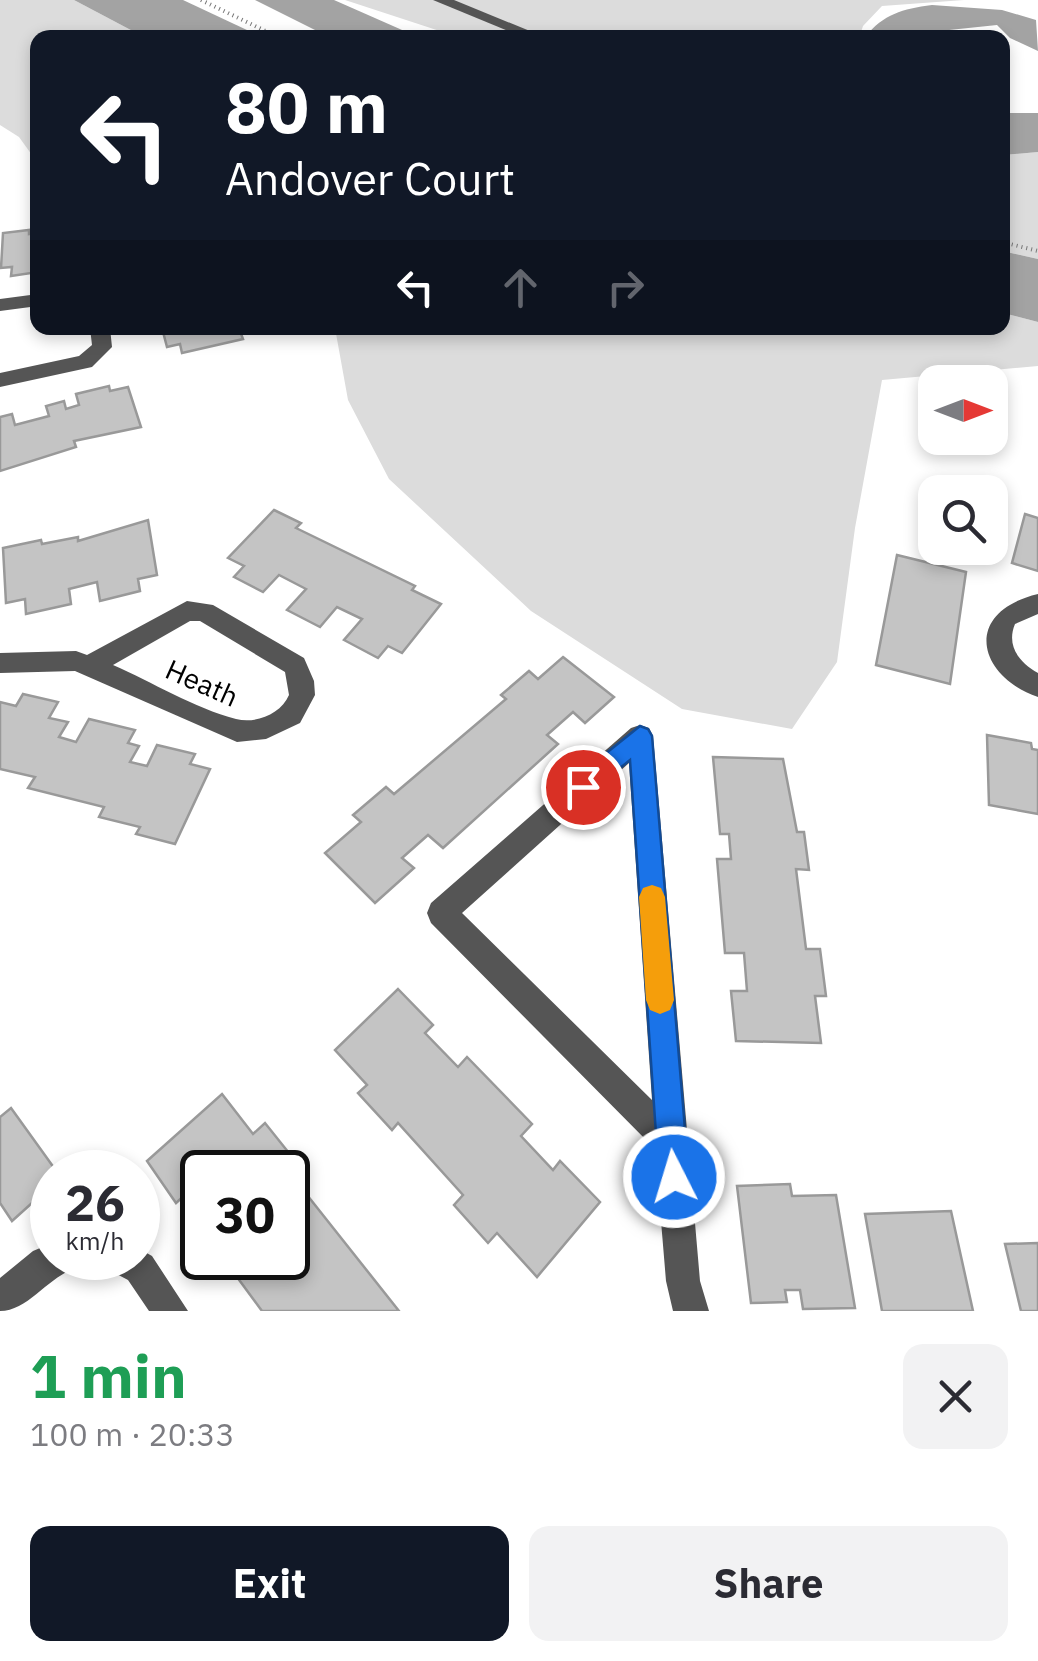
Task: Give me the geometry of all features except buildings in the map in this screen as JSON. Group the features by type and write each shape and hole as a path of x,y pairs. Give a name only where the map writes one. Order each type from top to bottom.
{"street":[{"path":"440,0 519,30"},
{"path":"0,305 30,301"},
{"path":"0,380 85,362 102,347 101,335"},
{"path":"1038,604 1016,609 1003,619 997,636 1002,654 1013,670 1038,686"},
{"name":"Heath","path":"188,611 204,612 295,665 303,680 303,696 294,712 279,725 260,732 237,731 89,666 171,617 188,611"},
{"path":"0,663 76,660 89,666"},
{"path":"671,1142 441,912 640,736 683,1281 692,1311"},
{"path":"0,1300 30,1275"},
{"path":"148,1280 170,1311"}],"path":[{"path":"201,0 263,30"},
{"path":"1010,244 1038,251"}],"shaded area":[{"path":"0,0 74,0 131,30 30,30 30,152 19,137 0,125"},
{"path":"74,0 183,0 247,30 131,30"},
{"path":"255,0 334,0 402,30 315,30"},
{"path":"345,0 964,0 882,6 862,30 437,30"},
{"path":"932,5 1002,10 1036,20 1038,51 1010,38 1010,30 997,25 949,30 872,30 894,14"},
{"path":"1010,113 1038,113 1038,152 1010,154"},
{"path":"1038,152 1038,259 1010,253 1010,154"},
{"path":"1010,253 1038,259 1038,322 1010,315"},
{"path":"1010,315 1038,322 1038,366 918,365 918,377 882,380 855,528 837,662 792,729 682,709 531,611 389,479 348,400 336,335 1010,335"}],"slow traffic":[{"path":"652,897 660,1000"}],"route":[{"path":"583,787 640,736 674,1177"}]}
